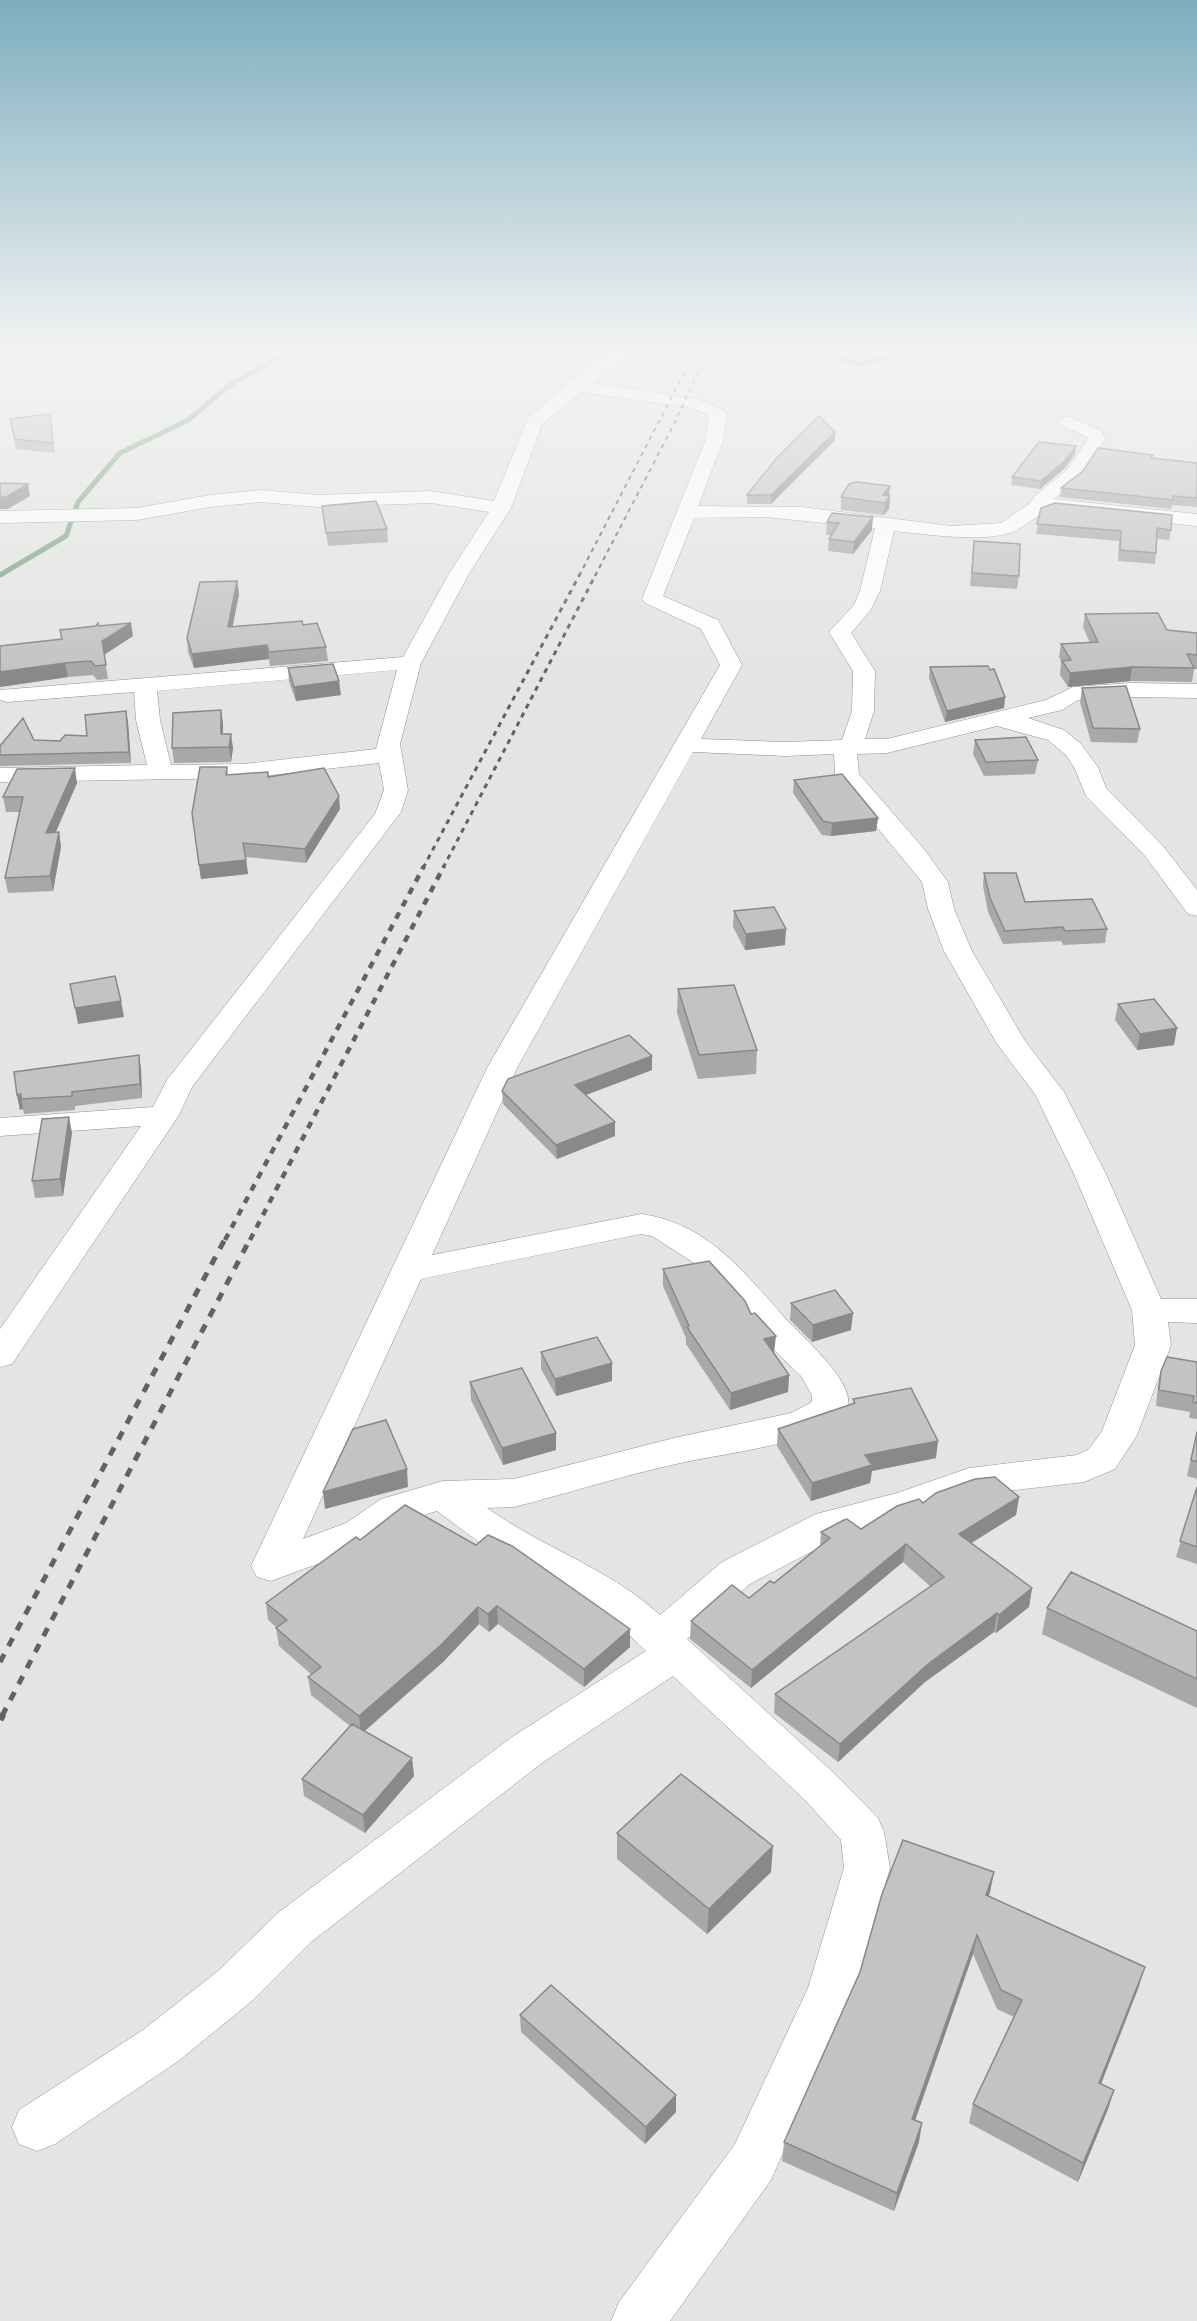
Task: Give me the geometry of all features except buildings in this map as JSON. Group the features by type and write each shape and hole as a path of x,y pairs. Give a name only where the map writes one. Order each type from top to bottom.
{"street":[{"path":"0,1355 164,1115 178,1086 368,838 391,812 396,784 388,755 410,663 460,572 501,508 522,454"},
{"path":"408,1271 641,1224 662,1227 714,1260 791,1347 814,1368 830,1395 830,1407 822,1414 799,1424 674,1451 514,1493 443,1496 394,1509 360,1533 271,1566 502,1068 730,665 710,625 652,599 709,454"},
{"path":"686,512 765,510 951,532 995,531 1015,524 1036,508 1044,498 1074,474 1087,454"},
{"path":"0,518 137,514 210,501 261,496 318,501 431,497 501,508"},
{"path":"1036,508 1053,505 1080,507 1197,520"},
{"path":"848,756 863,711 864,670 840,632 863,607 870,591 886,524"},
{"path":"8,695 145,685 361,664 410,663"},
{"path":"145,685 148,720 161,773"},
{"path":"685,745 785,748 848,756 988,719 1054,705 1073,694 1130,690 1197,691"},
{"path":"988,719 1032,726 1056,735 1073,749 1086,767 1095,791 1154,851 1197,908"},
{"path":"0,775 244,771 388,755"},
{"path":"37,2127 160,2046 235,1986 295,1927 669,1645 735,1573 830,1524 903,1506 969,1482 1075,1470 1102,1459 1119,1435 1153,1345 1149,1310 1090,1174 1048,1092 1012,1044 958,951 941,909 935,882 848,756"},
{"path":"0,1127 164,1115"},
{"path":"1149,1310 1197,1311"},
{"path":"443,1496 505,1541 569,1572 621,1603 821,1788 862,1832 867,1868 831,1990 753,2162 638,2321"}],"waterway":[{"path":"0,575 66,536 78,502 119,454"}],"railway":[{"path":"579,576 642,454"},
{"path":"595,576 658,454"},
{"path":"423,868 580,574"},
{"path":"443,868 596,574"},
{"path":"225,1240 424,866"},
{"path":"250,1240 444,866"},
{"path":"0,1662 225,1239"},
{"path":"2,1716 250,1239"},
{"path":"0,1720 2,1716"}]}
